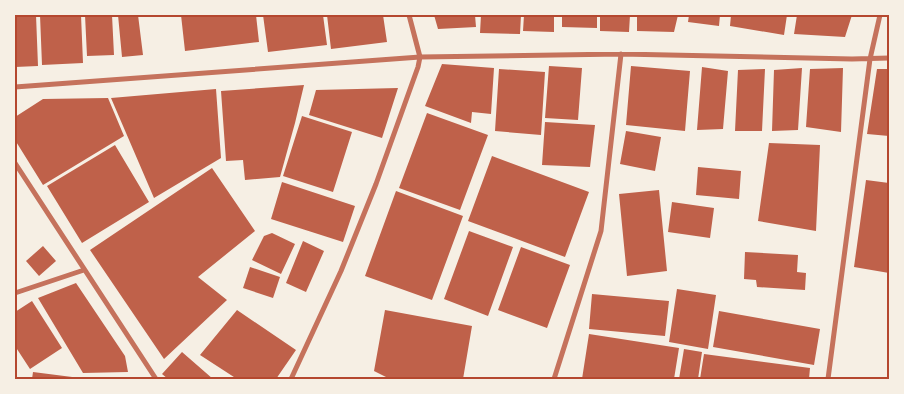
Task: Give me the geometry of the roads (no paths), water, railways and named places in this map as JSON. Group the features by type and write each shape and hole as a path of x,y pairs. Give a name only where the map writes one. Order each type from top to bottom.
{"street":[{"path":"291,379 341,271 373,193 418,67 420,57 409,15"},
{"path":"828,379 870,59 880,15"},
{"path":"554,379 601,231 621,54"},
{"path":"15,87 420,57 621,54 889,58"},
{"path":"15,163 156,379"},
{"path":"15,293 84,270"}]}
